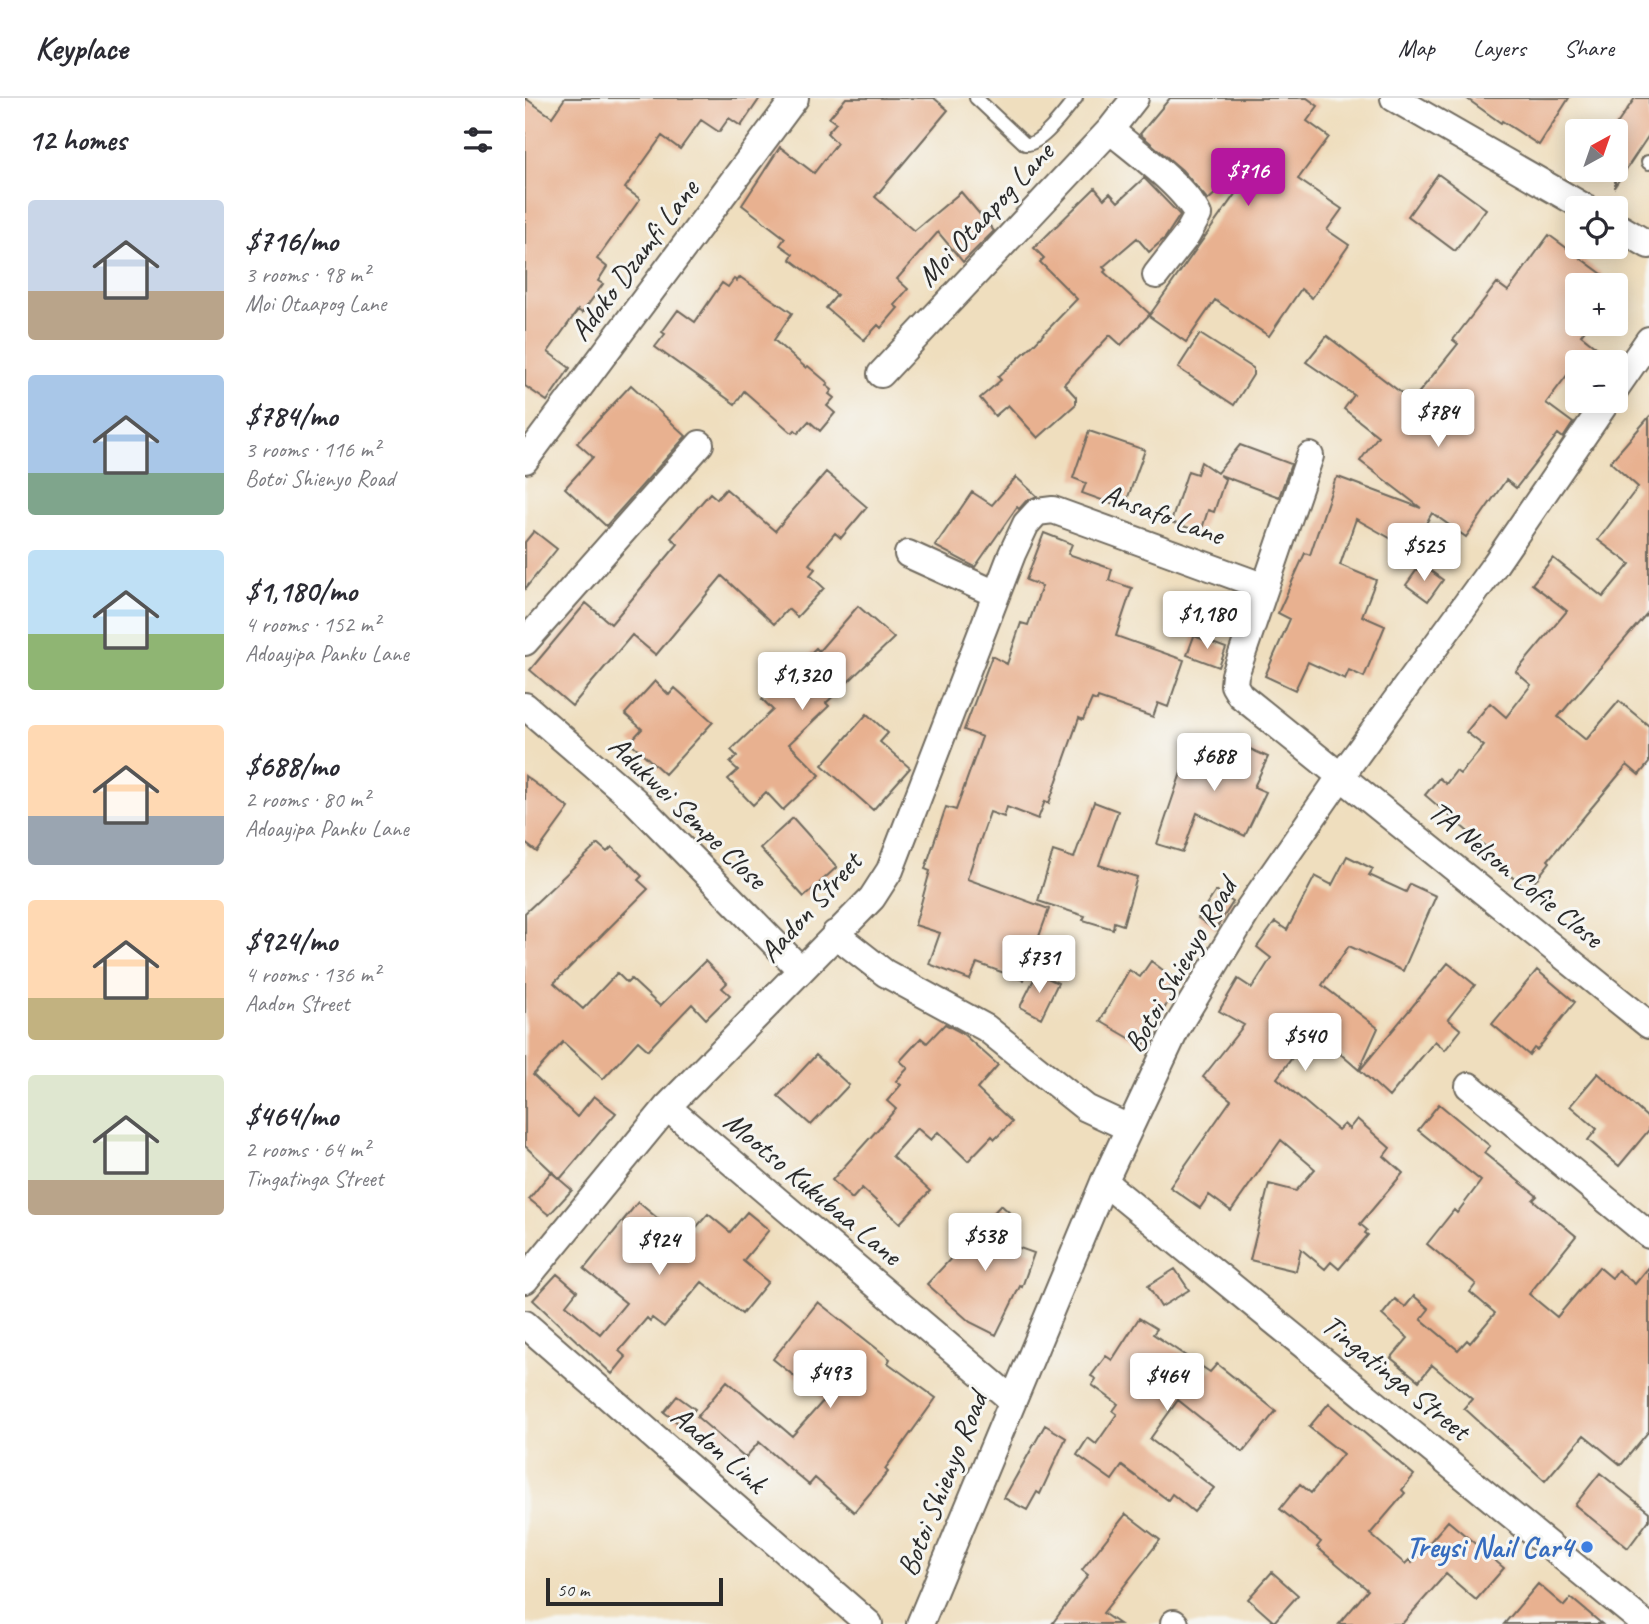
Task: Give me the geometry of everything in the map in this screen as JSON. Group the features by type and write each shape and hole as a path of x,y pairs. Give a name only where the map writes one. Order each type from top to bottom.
{"street":[{"name":"Adoko Dzamfi Lane","path":"525,460 795,98"},
{"name":"Moi Otaapog Lane","path":"881,374 1110,130 1135,98"},
{"path":"1394,98 1433,107 1568,196"},
{"path":"1110,130 1181,192 1198,215 1187,235 1156,275"},
{"path":"1628,233 1649,245"},
{"path":"1628,370 1649,340"},
{"name":"Botoi Shienyo Road","path":"920,1624 1104,1182 1184,1015 1248,910 1341,776 1494,566 1599,413"},
{"path":"525,642 700,444"},
{"path":"1265,587 1310,456"},
{"name":"Ansafo Lane","path":"1037,512 1053,510 1265,587"},
{"name":"Aadon Street","path":"525,1280 667,1107 872,898 890,870 996,594 1026,524 1037,512"},
{"path":"908,554 996,594"},
{"name":"TA Nelson Cofie Close","path":"1265,587 1235,675 1234,685 1240,695 1649,1025"},
{"name":"Adukwei Sempe Close","path":"525,706 634,800 800,970"},
{"path":"835,934 885,973 986,1028 1086,1108 1129,1128"},
{"path":"1469,1086 1649,1234"},
{"name":"Mootso Kukubaa Lane","path":"667,1107 1012,1400"},
{"name":"Tingatinga Street","path":"1104,1182 1645,1624"},
{"name":"Aadon Link","path":"525,1324 869,1624"}],"lane":[{"path":"976,98 1025,144 1031,145 1045,134 1076,98"}],"building":[{"path":"525,98 552,117 565,98 760,98 741,126 729,118 719,132 701,120 680,149 662,136 625,188 640,199 597,259 607,267 598,281 603,284 582,313 578,310 548,352 570,368 547,401 525,386"},
{"path":"846,98 934,98 948,110 875,197 914,231 961,192 994,231 963,262 938,232 897,279 908,289 894,305 898,308 881,328 878,325 864,340 826,308 837,295 790,259 793,254 780,245 785,238 742,205 780,147 814,173 837,143 827,133 836,123 829,118"},
{"path":"1170,98 1307,98 1318,106 1307,121 1329,137 1298,179 1342,209 1327,230 1349,245 1312,298 1301,289 1269,336 1215,300 1186,342 1149,316 1252,170 1247,165 1208,200 1182,170 1140,134"},
{"path":"1466,98 1569,98 1539,145"},
{"path":"1635,98 1649,98 1649,135 1628,166 1628,119 1621,119"},
{"path":"1438,174 1486,209 1455,251 1408,216"},
{"path":"1144,178 1180,215 1165,238 1149,252 1137,238 1103,267 1106,270 1104,272 1150,314 1121,345 1110,335 1064,384 1076,397 1076,404 1038,438 1008,405 995,416 980,398 1001,380 998,377 1077,299 1040,262 1044,258 1034,248 1095,188 1104,199 1110,193 1118,202"},
{"path":"1549,235 1565,247 1565,259 1582,259 1601,273 1565,273 1565,336 1582,336 1600,350 1565,350 1565,378 1546,403 1573,423 1563,438 1558,434 1516,488 1506,480 1466,537 1432,513 1411,550 1356,519 1340,565 1376,580 1362,616 1385,626 1364,677 1349,670 1345,679 1308,662 1295,690 1265,676 1290,619 1278,613 1305,553 1310,555 1335,480 1338,477 1421,508 1360,461 1378,436 1344,409 1354,395 1306,362 1327,336 1412,401 1458,344 1453,340 1497,283 1508,291"},
{"path":"740,277 792,313 774,340 828,383 826,385 832,390 829,394 834,398 827,406 835,413 820,431 809,421 798,433 795,430 792,433 744,391 735,404 655,347 678,310 695,322 722,283 728,287 734,279 737,281"},
{"path":"1200,334 1253,368 1253,375 1234,405 1178,368"},
{"path":"631,385 686,436 606,526 565,488 593,457 577,443"},
{"path":"1649,417 1649,611 1558,717 1586,740 1619,701 1649,726 1649,763 1639,775 1627,765 1548,860 1550,862 1528,890 1484,854 1488,849 1425,795 1439,778 1446,784 1456,771 1460,774 1484,746 1466,732 1490,703 1506,717 1531,685 1516,672 1567,611 1532,584 1553,558 1603,597 1630,564 1598,540 1638,487 1610,462"},
{"path":"1089,431 1145,450 1124,508 1082,493 1086,483 1073,478"},
{"path":"1240,445 1291,464 1279,497 1220,475 1225,479 1214,512 1208,510 1201,532 1171,522 1188,471 1197,474 1201,462 1217,473"},
{"path":"826,472 867,507 841,538 835,533 809,564 815,569 810,575 824,588 797,617 788,609 774,624 722,576 656,655 632,635 572,706 530,670 586,603 611,624 678,544 671,538 710,493 717,499 726,489 775,531"},
{"path":"1016,477 1037,496 1026,501 1019,509 1017,507 975,567 935,546 972,492 992,505"},
{"path":"534,531 557,549 525,589 525,542"},
{"path":"1044,533 1072,544 1068,554 1112,569 1109,580 1132,588 1116,636 1184,660 1168,707 1158,703 1153,717 1098,698 1097,701 1092,699 1083,720 1079,718 1049,803 1045,801 1038,819 1007,807 1004,817 990,812 967,879 1049,909 1023,980 977,963 970,980 929,964 940,933 915,925 930,871 925,869 946,807 956,810 982,737 964,730 992,656 1007,664 1021,623 1028,625 1042,586 1026,580"},
{"path":"1421,564 1443,580 1428,601 1406,585"},
{"path":"858,606 894,638 826,703 829,706 789,744 820,775 783,810 766,792 753,805 728,779 738,770 730,763 737,756 731,750 773,710 762,699 816,648 819,651"},
{"path":"1194,636 1226,648 1219,667 1187,655"},
{"path":"655,681 669,695 675,688 713,722 665,774 630,742 642,729 625,714"},
{"path":"867,714 888,733 880,742 910,768 873,810 822,765"},
{"path":"1191,743 1232,758 1239,744 1268,757 1254,787 1266,792 1245,836 1197,813 1183,852 1157,844"},
{"path":"525,776 569,808 537,852 525,843"},
{"path":"1094,802 1118,811 1099,865 1137,877 1123,925 1114,922 1113,929 1083,920 1085,916 1038,901 1053,851 1074,858"},
{"path":"793,818 837,867 804,897 760,848"},
{"path":"598,844 607,852 612,847 642,876 638,880 648,889 554,983 583,1009 617,973 627,983 631,979 660,1006 705,961 727,983 722,988 730,995 706,1019 692,1004 648,1050 638,1041 603,1079 563,1042 533,1075 577,1117 594,1096 616,1113 560,1179 525,1146 525,913"},
{"path":"1347,856 1373,869 1369,875 1406,892 1410,884 1436,896 1403,971 1349,946 1322,985 1378,1028 1359,1070 1313,1030 1277,1078 1338,1130 1344,1124 1349,1129 1357,1119 1390,1148 1384,1156 1403,1173 1360,1224 1367,1230 1365,1233 1368,1235 1339,1269 1331,1262 1325,1269 1301,1249 1296,1271 1250,1260 1269,1184 1296,1191 1315,1169 1281,1140 1231,1211 1209,1195 1200,1208 1170,1187 1231,1100 1203,1077 1244,1025 1219,1011 1238,979 1252,988 1271,958 1257,947 1275,922 1287,930 1315,876 1332,885"},
{"path":"1216,891 1233,902 1215,930 1198,918"},
{"path":"1151,961 1176,980 1166,992 1172,995 1143,1046 1100,1021 1129,970 1140,977"},
{"path":"1448,963 1475,985 1448,1019 1461,1030 1445,1050 1435,1041 1389,1097 1360,1070"},
{"path":"1537,970 1575,1002 1537,1050 1534,1048 1529,1055 1492,1024"},
{"path":"1037,973 1058,983 1041,1018 1020,1007"},
{"path":"945,1024 962,1033 998,1065 977,1089 1012,1122 995,1139 992,1136 968,1161 938,1132 931,1140 917,1128 892,1156 930,1191 900,1223 862,1188 852,1199 832,1180 896,1109 887,1101 901,1085 896,1081 908,1068 900,1061 921,1038 927,1043"},
{"path":"816,1055 849,1085 811,1125 778,1096"},
{"path":"1598,1073 1649,1119 1649,1130 1619,1166 1588,1140 1597,1129 1570,1106"},
{"path":"1439,1104 1490,1146 1484,1153 1537,1196 1533,1200 1576,1236 1529,1294 1557,1317 1599,1267 1612,1278 1618,1270 1635,1284 1649,1267 1649,1431 1621,1465 1584,1435 1545,1481 1464,1408 1472,1399 1432,1365 1419,1381 1391,1358 1408,1338 1382,1315 1395,1299 1405,1307 1414,1296 1429,1309 1421,1319 1458,1350 1467,1340 1470,1343 1495,1313 1470,1292 1476,1284 1427,1244 1454,1210 1457,1213 1481,1181 1418,1130"},
{"path":"551,1172 572,1190 549,1215 529,1199"},
{"path":"638,1202 681,1238 690,1227 694,1230 708,1214 730,1232 747,1212 769,1230 743,1261 768,1282 742,1314 702,1282 664,1327 652,1318 650,1321 647,1318 619,1351 626,1357 612,1374 533,1300 557,1274 577,1291 566,1305 600,1334 626,1303 584,1269"},
{"path":"1001,1205 1020,1222 1003,1242 1034,1253 1022,1287 1020,1286 996,1335 970,1322 927,1284"},
{"path":"1175,1269 1189,1290 1161,1307 1148,1286"},
{"path":"818,1302 890,1359 888,1363 936,1398 885,1469 888,1472 854,1512 815,1478 809,1485 759,1442 745,1458 697,1417 727,1381 792,1436 824,1400 773,1359"},
{"path":"1139,1318 1157,1329 1153,1334 1210,1372 1217,1364 1276,1411 1243,1452 1178,1400 1150,1439 1214,1488 1194,1512 1172,1494 1168,1500 1122,1466 1112,1480 1077,1455 1088,1438 1096,1444 1117,1414 1113,1411 1118,1404 1092,1385 1096,1379 1091,1376 1106,1356 1112,1360"},
{"path":"677,1396 695,1409 682,1426 664,1412"},
{"path":"1329,1403 1414,1475 1402,1490 1405,1493 1370,1534 1405,1564 1409,1560 1412,1563 1448,1521 1504,1568 1476,1600 1446,1574 1402,1624 1339,1624 1368,1590 1317,1547 1321,1542 1280,1509 1300,1484 1311,1493 1343,1454 1309,1427"},
{"path":"1045,1425 1066,1438 1040,1494 1037,1492 1027,1510 1004,1498"},
{"path":"1600,1473 1649,1512 1649,1520 1628,1548 1575,1505"},
{"path":"1126,1514 1160,1540 1103,1613 1119,1624 1052,1624 1088,1575 1082,1570"},
{"path":"1272,1572 1298,1595 1274,1622 1248,1599"},
{"path":"1538,1584 1564,1606 1571,1598 1602,1624 1504,1624"}],"place":[{"name":"Treysi Nail Car4","path":"1587,1547"}]}
